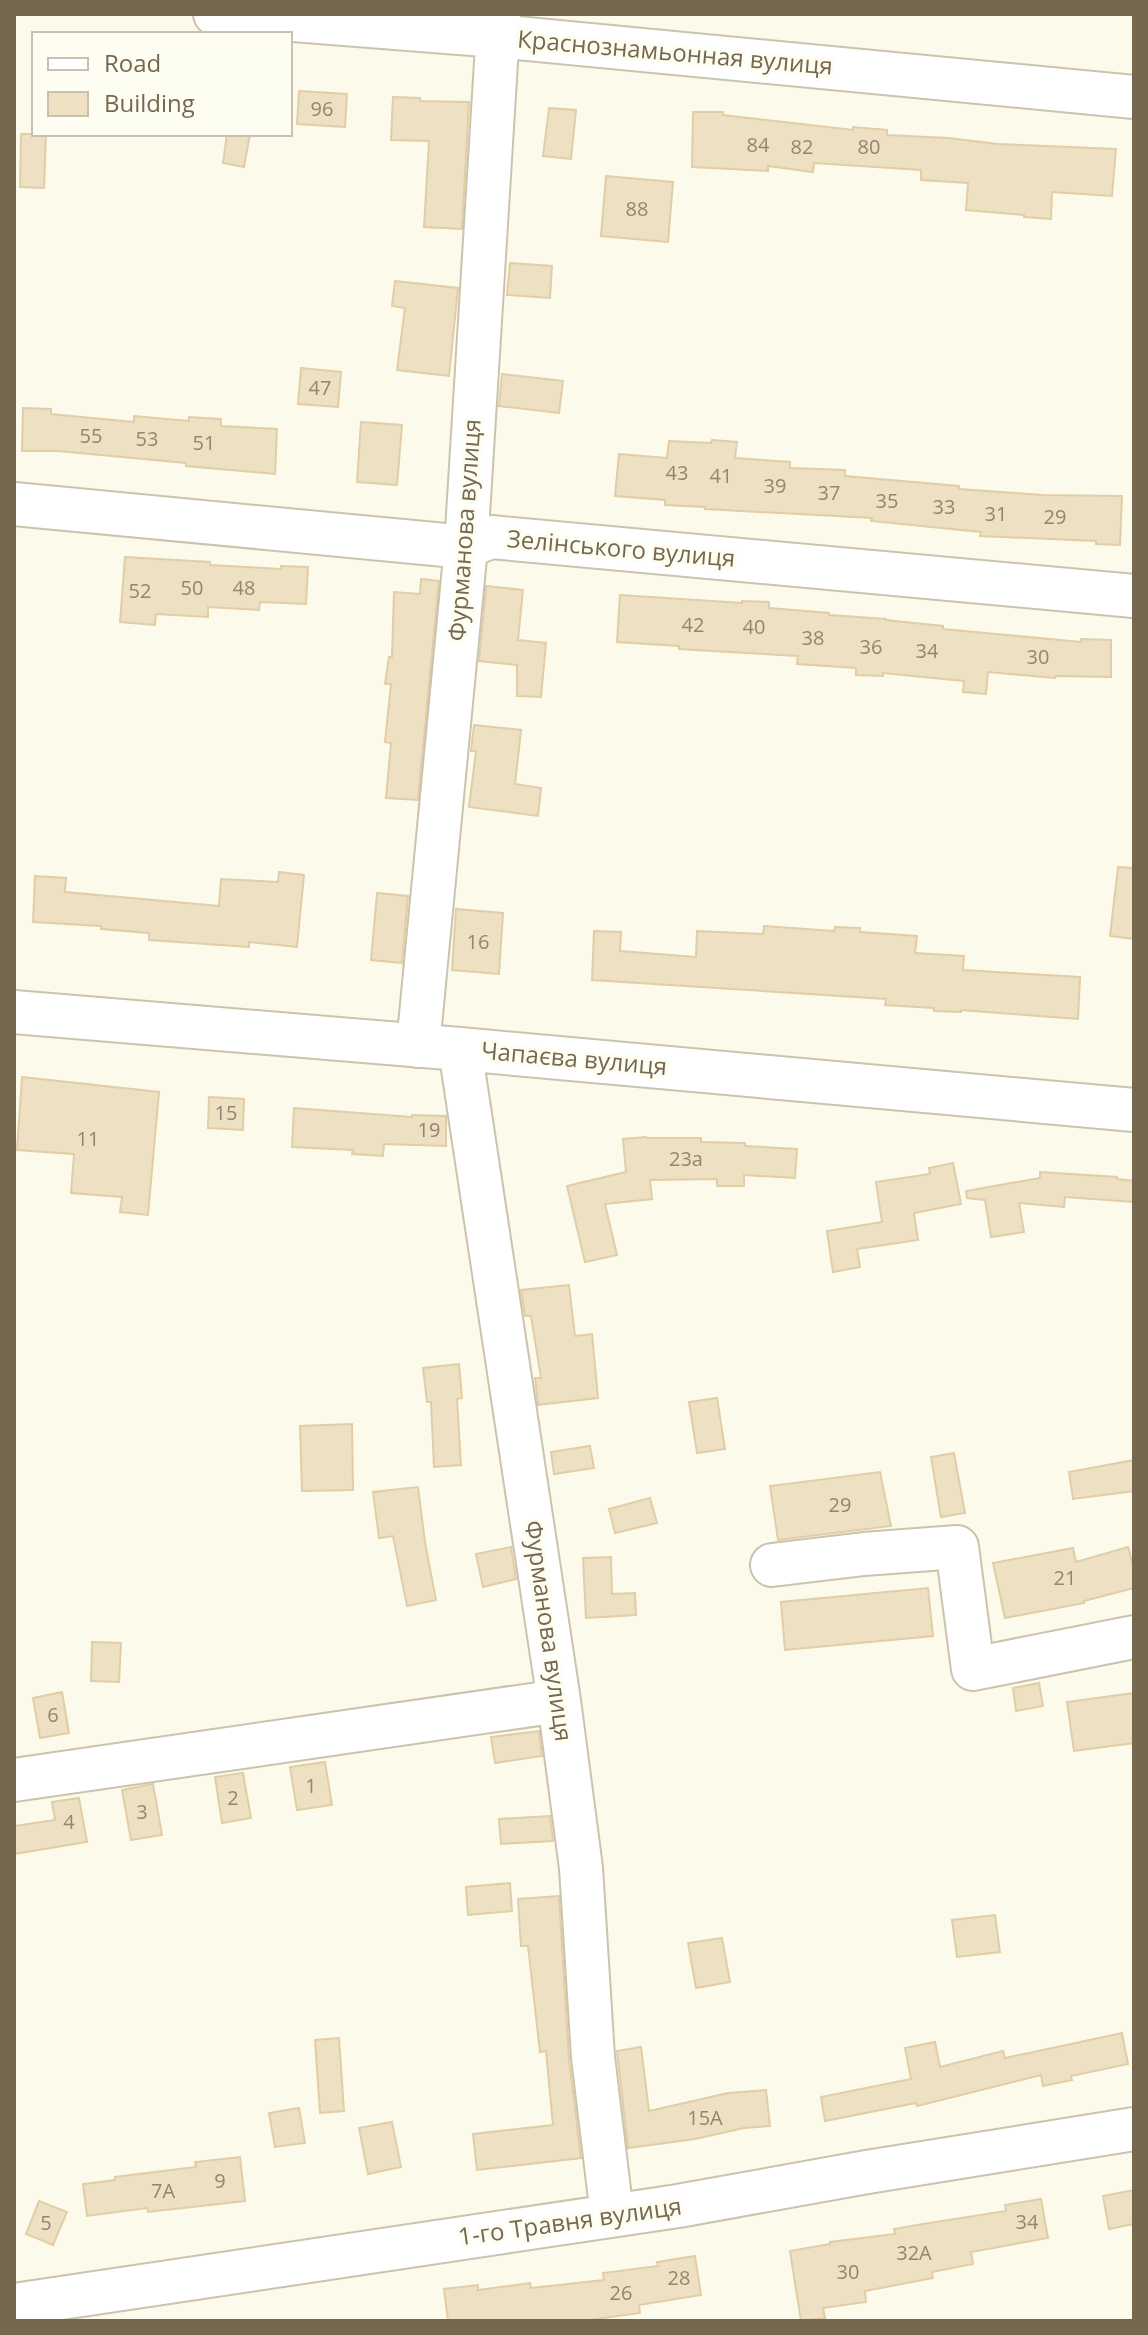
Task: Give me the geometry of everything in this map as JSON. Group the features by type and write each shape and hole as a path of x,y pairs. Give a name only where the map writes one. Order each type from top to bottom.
{"street":[{"name":"Краснознамьонная вулиця","path":"215,14 498,25 1134,97"},
{"name":"Фурманова вулиця","path":"418,1046 466,547 498,25"},
{"name":"Зелінського вулиця","path":"14,504 466,547 491,537 1134,596"},
{"name":"Чапаєва вулиця","path":"14,1012 1134,1110"},
{"name":"Фурманова вулиця","path":"460,1049 559,1701 581,1868 593,2057 612,2215"},
{"path":"772,1565 957,1547 973,1669 1134,1637"},
{"path":"14,1780 559,1701"},
{"name":"1-го Травня вулиця","path":"16,2308 678,2206 1134,2129"}],"building":[{"path":"299,91 347,94 345,127 297,124"},
{"path":"393,97 469,102 462,229 424,227 429,141 391,140"},
{"path":"549,108 576,110 571,159 543,156"},
{"path":"693,112 723,112 723,115 853,130 853,127 887,130 887,135 1116,149 1112,196 1052,192 1051,219 966,210 968,183 921,180 921,170 814,163 813,172 768,166 768,171 692,167"},
{"path":"21,134 46,136 44,188 20,187"},
{"path":"227,136 250,136 244,167 223,163"},
{"path":"606,176 673,182 668,242 601,236"},
{"path":"510,263 552,266 550,298 507,295"},
{"path":"395,281 458,288 449,376 397,370 405,308 392,306"},
{"path":"301,368 341,372 338,407 298,404"},
{"path":"502,374 563,381 559,413 499,406"},
{"path":"23,408 51,409 51,414 134,422 134,416 189,421 189,417 221,419 221,426 277,429 275,474 58,451 22,451"},
{"path":"361,422 402,425 397,485 357,482"},
{"path":"712,440 737,442 735,458 790,462 790,468 845,470 845,476 959,486 959,489 1122,496 1120,545 1096,544 1096,541 980,536 981,532 871,521 872,518 705,509 665,505 665,500 615,496 619,454 667,458 669,441 711,443"},
{"path":"125,557 281,569 281,566 308,567 306,604 260,602 259,610 208,607 208,617 156,614 155,625 120,622"},
{"path":"421,579 439,581 418,800 386,798 391,743 385,742 391,684 385,684 389,657 392,657 394,592 420,594"},
{"path":"486,586 523,590 518,640 546,643 541,697 517,696 517,665 479,661"},
{"path":"620,595 769,602 769,608 886,619 943,626 943,629 1081,642 1081,639 1111,640 1111,677 1055,678 988,672 986,694 963,692 964,681 883,673 883,676 856,675 856,668 797,664 798,656 617,642"},
{"path":"474,725 521,730 515,784 541,788 538,816 469,807 476,751 471,751"},
{"path":"1118,867 1134,868 1134,939 1110,936"},
{"path":"279,872 304,875 297,947 249,942 249,947 149,940 149,933 101,929 101,926 33,922 35,876 66,878 65,892 219,906 221,879 278,882"},
{"path":"377,893 408,896 402,963 371,960"},
{"path":"456,909 503,913 499,974 452,970"},
{"path":"764,926 834,931 835,927 860,928 860,932 917,936 915,953 964,956 963,970 1080,977 1078,1019 961,1010 934,1011 934,1008 885,1005 886,999 592,980 594,931 621,932 620,951 696,957 697,931 763,934"},
{"path":"22,1077 159,1092 148,1215 120,1212 122,1197 71,1193 74,1154 17,1150"},
{"path":"209,1097 244,1099 243,1130 208,1128"},
{"path":"294,1108 412,1117 446,1116 446,1146 384,1144 383,1156 352,1154 353,1150 292,1147"},
{"path":"701,1138 701,1142 797,1149 795,1178 744,1175 744,1186 717,1186 717,1179 650,1180 652,1199 605,1204 617,1255 585,1262 567,1186 626,1172 623,1139"},
{"path":"953,1163 961,1204 914,1213 918,1240 857,1249 860,1267 833,1272 827,1231 882,1222 876,1182 930,1174 929,1168"},
{"path":"1040,1172 1134,1181 1134,1202 1065,1197 1064,1207 1019,1203 1024,1232 991,1237 985,1200 967,1198 966,1191 1040,1178"},
{"path":"569,1285 575,1336 592,1334 598,1398 538,1405 535,1378 541,1378 531,1316 525,1316 521,1290"},
{"path":"459,1364 462,1398 457,1399 461,1465 434,1467 431,1402 427,1402 423,1368"},
{"path":"717,1398 725,1449 697,1453 689,1402"},
{"path":"352,1424 353,1490 302,1491 300,1426"},
{"path":"590,1446 594,1468 554,1474 551,1452"},
{"path":"954,1453 965,1513 941,1517 931,1457"},
{"path":"1134,1460 1134,1491 1073,1499 1069,1472"},
{"path":"880,1472 891,1526 778,1540 770,1486"},
{"path":"418,1487 436,1600 407,1606 393,1536 379,1538 373,1492"},
{"path":"650,1498 657,1523 615,1533 609,1509"},
{"path":"511,1547 516,1579 483,1587 476,1554"},
{"path":"1128,1547 1134,1568 1134,1588 1084,1603 1005,1618 993,1563 1073,1548 1076,1562"},
{"path":"611,1557 612,1594 635,1593 636,1615 586,1618 583,1558"},
{"path":"928,1588 933,1636 785,1650 781,1602"},
{"path":"92,1642 121,1643 119,1682 91,1681"},
{"path":"1039,1683 1043,1706 1016,1711 1013,1688"},
{"path":"62,1692 69,1733 40,1738 33,1698"},
{"path":"1134,1693 1134,1743 1074,1751 1067,1702"},
{"path":"539,1731 542,1756 495,1763 491,1737"},
{"path":"325,1762 332,1805 297,1810 290,1767"},
{"path":"243,1773 251,1818 222,1823 215,1777"},
{"path":"153,1784 162,1835 131,1840 122,1790"},
{"path":"79,1798 87,1842 14,1854 14,1826 55,1820 52,1802"},
{"path":"550,1816 553,1841 501,1844 499,1819"},
{"path":"510,1883 512,1911 468,1915 466,1887"},
{"path":"559,1896 569,2059 581,2158 477,2170 473,2134 553,2125 546,2051 540,2052 528,1946 521,1946 518,1899"},
{"path":"995,1915 1000,1952 957,1957 952,1920"},
{"path":"722,1938 730,1982 696,1988 688,1943"},
{"path":"1122,2033 1128,2064 1071,2076 1072,2080 1043,2086 1041,2075 917,2106 916,2103 825,2121 821,2097 911,2079 905,2048 935,2042 940,2067 1003,2051 1005,2058"},
{"path":"339,2038 344,2111 320,2113 315,2040"},
{"path":"641,2047 649,2111 728,2093 766,2090 770,2126 628,2148 617,2051"},
{"path":"299,2108 305,2143 275,2147 269,2113"},
{"path":"392,2122 401,2167 368,2174 359,2128"},
{"path":"240,2157 245,2201 87,2216 83,2184 196,2167 195,2162"},
{"path":"1134,2190 1134,2224 1109,2229 1103,2196"},
{"path":"1041,2199 1048,2238 971,2252 973,2264 932,2272 933,2278 865,2291 866,2302 823,2308 825,2318 801,2321 790,2251 830,2242 895,2234 894,2229 1006,2211 1005,2205"},
{"path":"39,2201 67,2212 53,2245 26,2234"},
{"path":"695,2256 701,2295 639,2305 640,2313 582,2321 448,2321 444,2289 478,2285 478,2290 530,2283 531,2288 604,2280 603,2273 658,2266 657,2262"}]}
